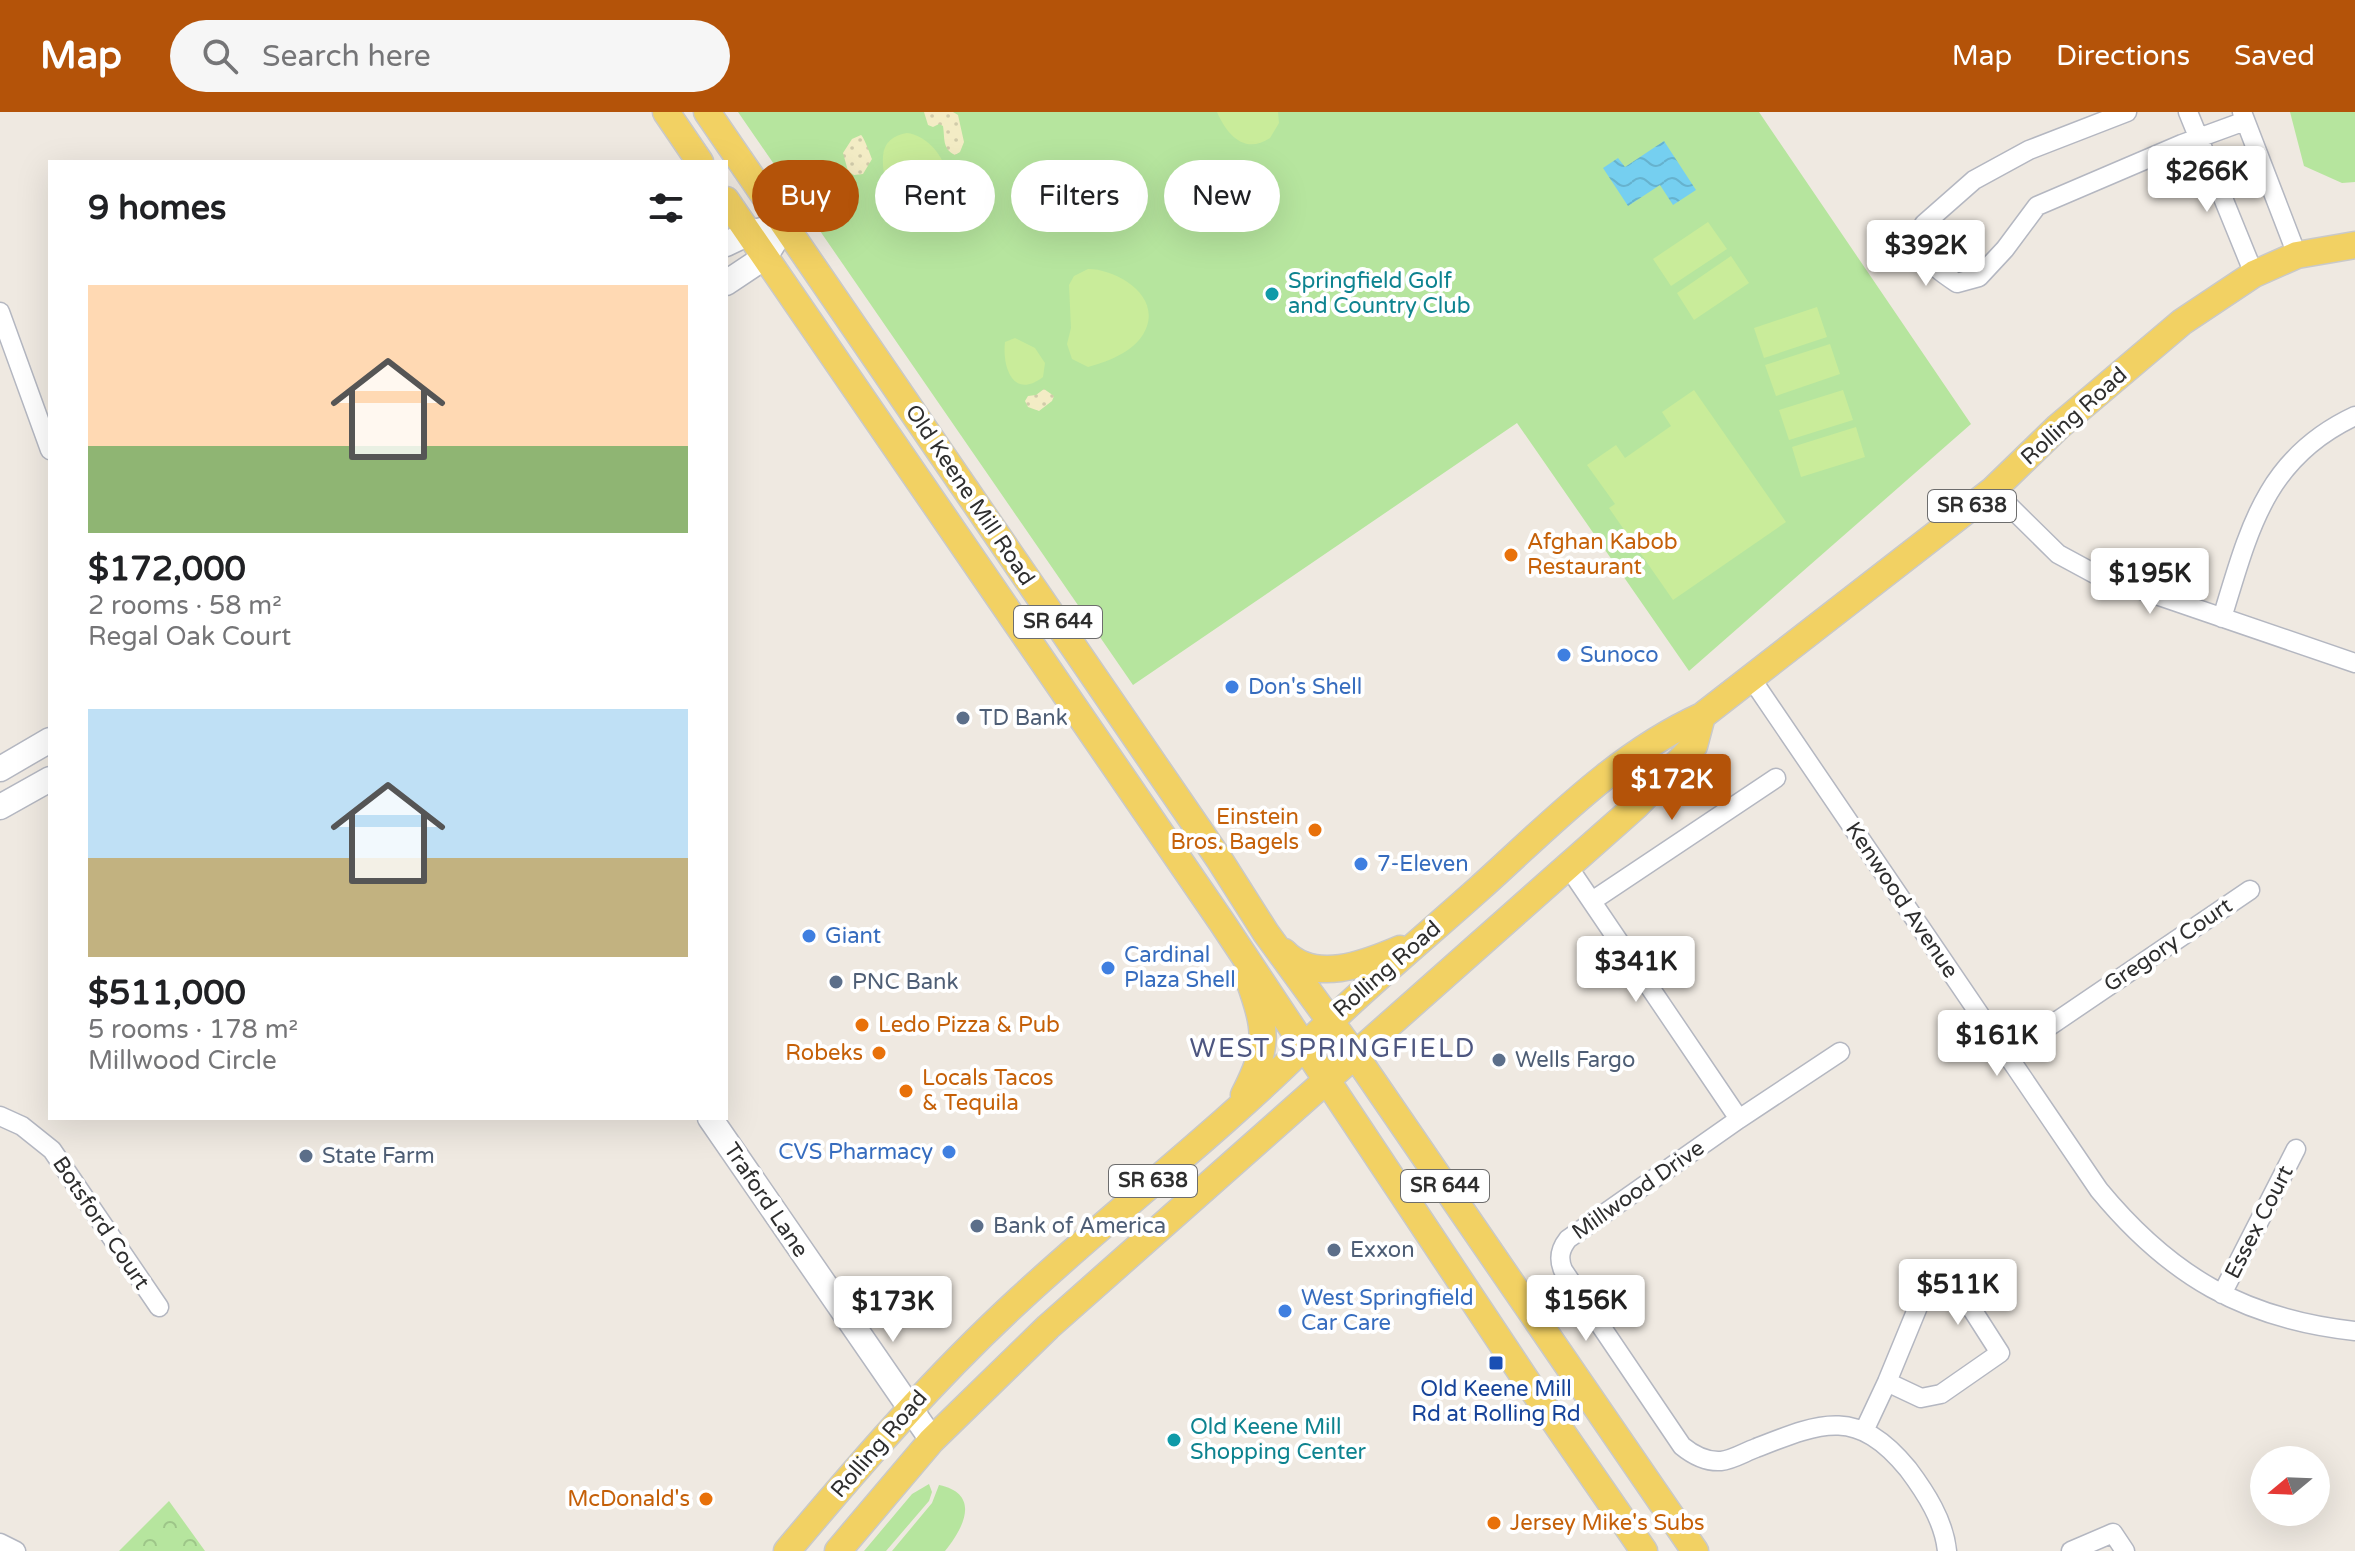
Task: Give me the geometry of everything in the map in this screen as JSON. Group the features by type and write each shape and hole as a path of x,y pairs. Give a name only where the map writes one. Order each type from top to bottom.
{"main road":[{"path":"666,112 699,160"},
{"name":"Old Keene Mill Road","path":"707,112 752,177"},
{"name":"Old Keene Mill Road","path":"728,207 737,238 765,257 1233,940 1528,1383 1644,1551"},
{"name":"Old Keene Mill Road","path":"790,232 1204,837 1266,933 1355,1055 1695,1551"},
{"name":"Rolling Road","path":"787,1551 909,1409 1021,1298 1608,772 1702,716 1993,490 2058,427 2182,322 2254,274 2297,255 2355,245"},
{"name":"Rolling Road","path":"838,1551 932,1440 1048,1327 1636,806 1694,746 1702,716"},
{"path":"1266,933 1290,959 1311,968 1358,966 1421,940"},
{"path":"1233,940 1259,1008 1263,1032 1258,1067 1239,1105"}],"street":[{"path":"2127,112 2029,150 1974,180 1924,224 1922,245 1933,267 1957,283 1979,277 2005,249 2037,206 2199,138 2243,116 2297,255"},
{"path":"2188,112 2254,274"},
{"path":"737,238 759,232"},
{"path":"728,282 765,257 781,232"},
{"path":"0,312 48,444"},
{"path":"2222,618 2252,528 2281,472 2313,440 2355,416"},
{"path":"1993,490 2044,542 2077,565 2121,584 2355,663"},
{"name":"Kenwood Avenue","path":"1751,678 2099,1190 2124,1221 2177,1268 2222,1294 2295,1321 2355,1331"},
{"path":"0,769 48,741"},
{"path":"1592,901 1776,778"},
{"path":"0,807 48,780"},
{"path":"1567,865 1739,1119"},
{"name":"Gregory Court","path":"2007,1055 2250,890"},
{"name":"Millwood Drive","path":"1840,1052 1568,1239 1560,1253 1563,1270 1676,1439 1693,1455 1723,1461 1821,1425 1833,1424 1864,1431 1893,1452 1915,1478 1939,1517 1947,1551"},
{"name":"Botsford Court","path":"0,1116 22,1126 52,1150 159,1307"},
{"name":"Traford Lane","path":"711,1120 932,1440"},
{"name":"Essex Court","path":"2222,1294 2296,1149"},
{"path":"1864,1431 1929,1280 1968,1303 2000,1353 1941,1394 1921,1398 1887,1382"},
{"path":"2071,1551 2113,1533 2125,1551"},
{"path":"0,1543 16,1551"}],"green space":[{"path":"738,112 1759,112 1971,424 1689,671 1517,423 1133,685 821,232 859,232 859,160 771,160"},
{"path":"1217,112 1278,112 1279,123 1270,138 1261,143 1245,143 1232,135"},
{"path":"2290,112 2355,112 2355,182 2342,183 2304,166"},
{"path":"907,133 920,137 942,160 883,160 885,147 898,135"},
{"path":"1708,222 1727,249 1671,286 1653,259"},
{"path":"1731,256 1749,283 1694,320 1677,293"},
{"path":"1088,269 1110,273 1132,285 1146,303 1149,314 1147,326 1138,342 1114,358 1088,367 1072,359 1067,344 1071,328 1069,285 1074,276"},
{"path":"1817,307 1827,337 1764,358 1754,328"},
{"path":"1015,338 1035,348 1045,363 1043,377 1033,383 1017,383 1008,370 1005,342"},
{"path":"1830,344 1840,374 1776,396 1765,365"},
{"path":"1694,390 1786,522 1673,600 1609,508 1615,504 1587,465 1616,445 1625,458 1671,426 1662,412"},
{"path":"1843,390 1853,420 1789,440 1779,410"},
{"path":"1856,427 1865,457 1801,477 1792,447"},
{"path":"929,1484 932,1492 929,1501 886,1551 864,1551 912,1494"},
{"path":"939,1485 961,1496 965,1504 962,1523 952,1542 945,1551 892,1551 932,1503"},
{"path":"169,1501 205,1551 119,1551"}],"sand":[{"path":"924,112 953,112 958,115 964,142 960,152 955,155 948,150 943,126 928,125"},
{"path":"861,135 872,159 863,174 859,174 859,160 845,160 843,153 852,139"},
{"path":"1044,389 1054,396 1052,401 1039,411 1028,407 1025,401 1028,396"}],"water":[{"path":"1664,141 1696,190 1673,205 1660,185 1628,206 1603,168 1618,158 1625,167"}],"place":[{"name":"Springfield Golf and Country Club","path":"1272,294"},
{"name":"Afghan Kabob Restaurant","path":"1511,555"},
{"name":"Sunoco","path":"1564,655"},
{"name":"Don's Shell","path":"1232,687"},
{"name":"TD Bank","path":"963,718"},
{"name":"Einstein Bros. Bagels","path":"1315,830"},
{"name":"7-Eleven","path":"1361,864"},
{"name":"Giant","path":"809,936"},
{"name":"Cardinal Plaza Shell","path":"1108,968"},
{"name":"PNC Bank","path":"836,982"},
{"name":"Ledo Pizza & Pub","path":"862,1025"},
{"name":"Robeks","path":"879,1053"},
{"name":"Wells Fargo","path":"1499,1060"},
{"name":"Locals Tacos & Tequila","path":"906,1091"},
{"name":"CVS Pharmacy","path":"949,1152"},
{"name":"State Farm","path":"306,1156"},
{"name":"Bank of America","path":"977,1226"},
{"name":"Exxon","path":"1334,1250"},
{"name":"West Springfield Car Care","path":"1285,1311"},
{"name":"Old Keene Mill Rd at Rolling Rd","path":"1496,1363"},
{"name":"Old Keene Mill Shopping Center","path":"1174,1440"},
{"name":"McDonald's","path":"706,1499"},
{"name":"Jersey Mike's Subs","path":"1494,1523"}],"district":[{"name":"WEST SPRINGFIELD","path":"1333,1048"}]}
